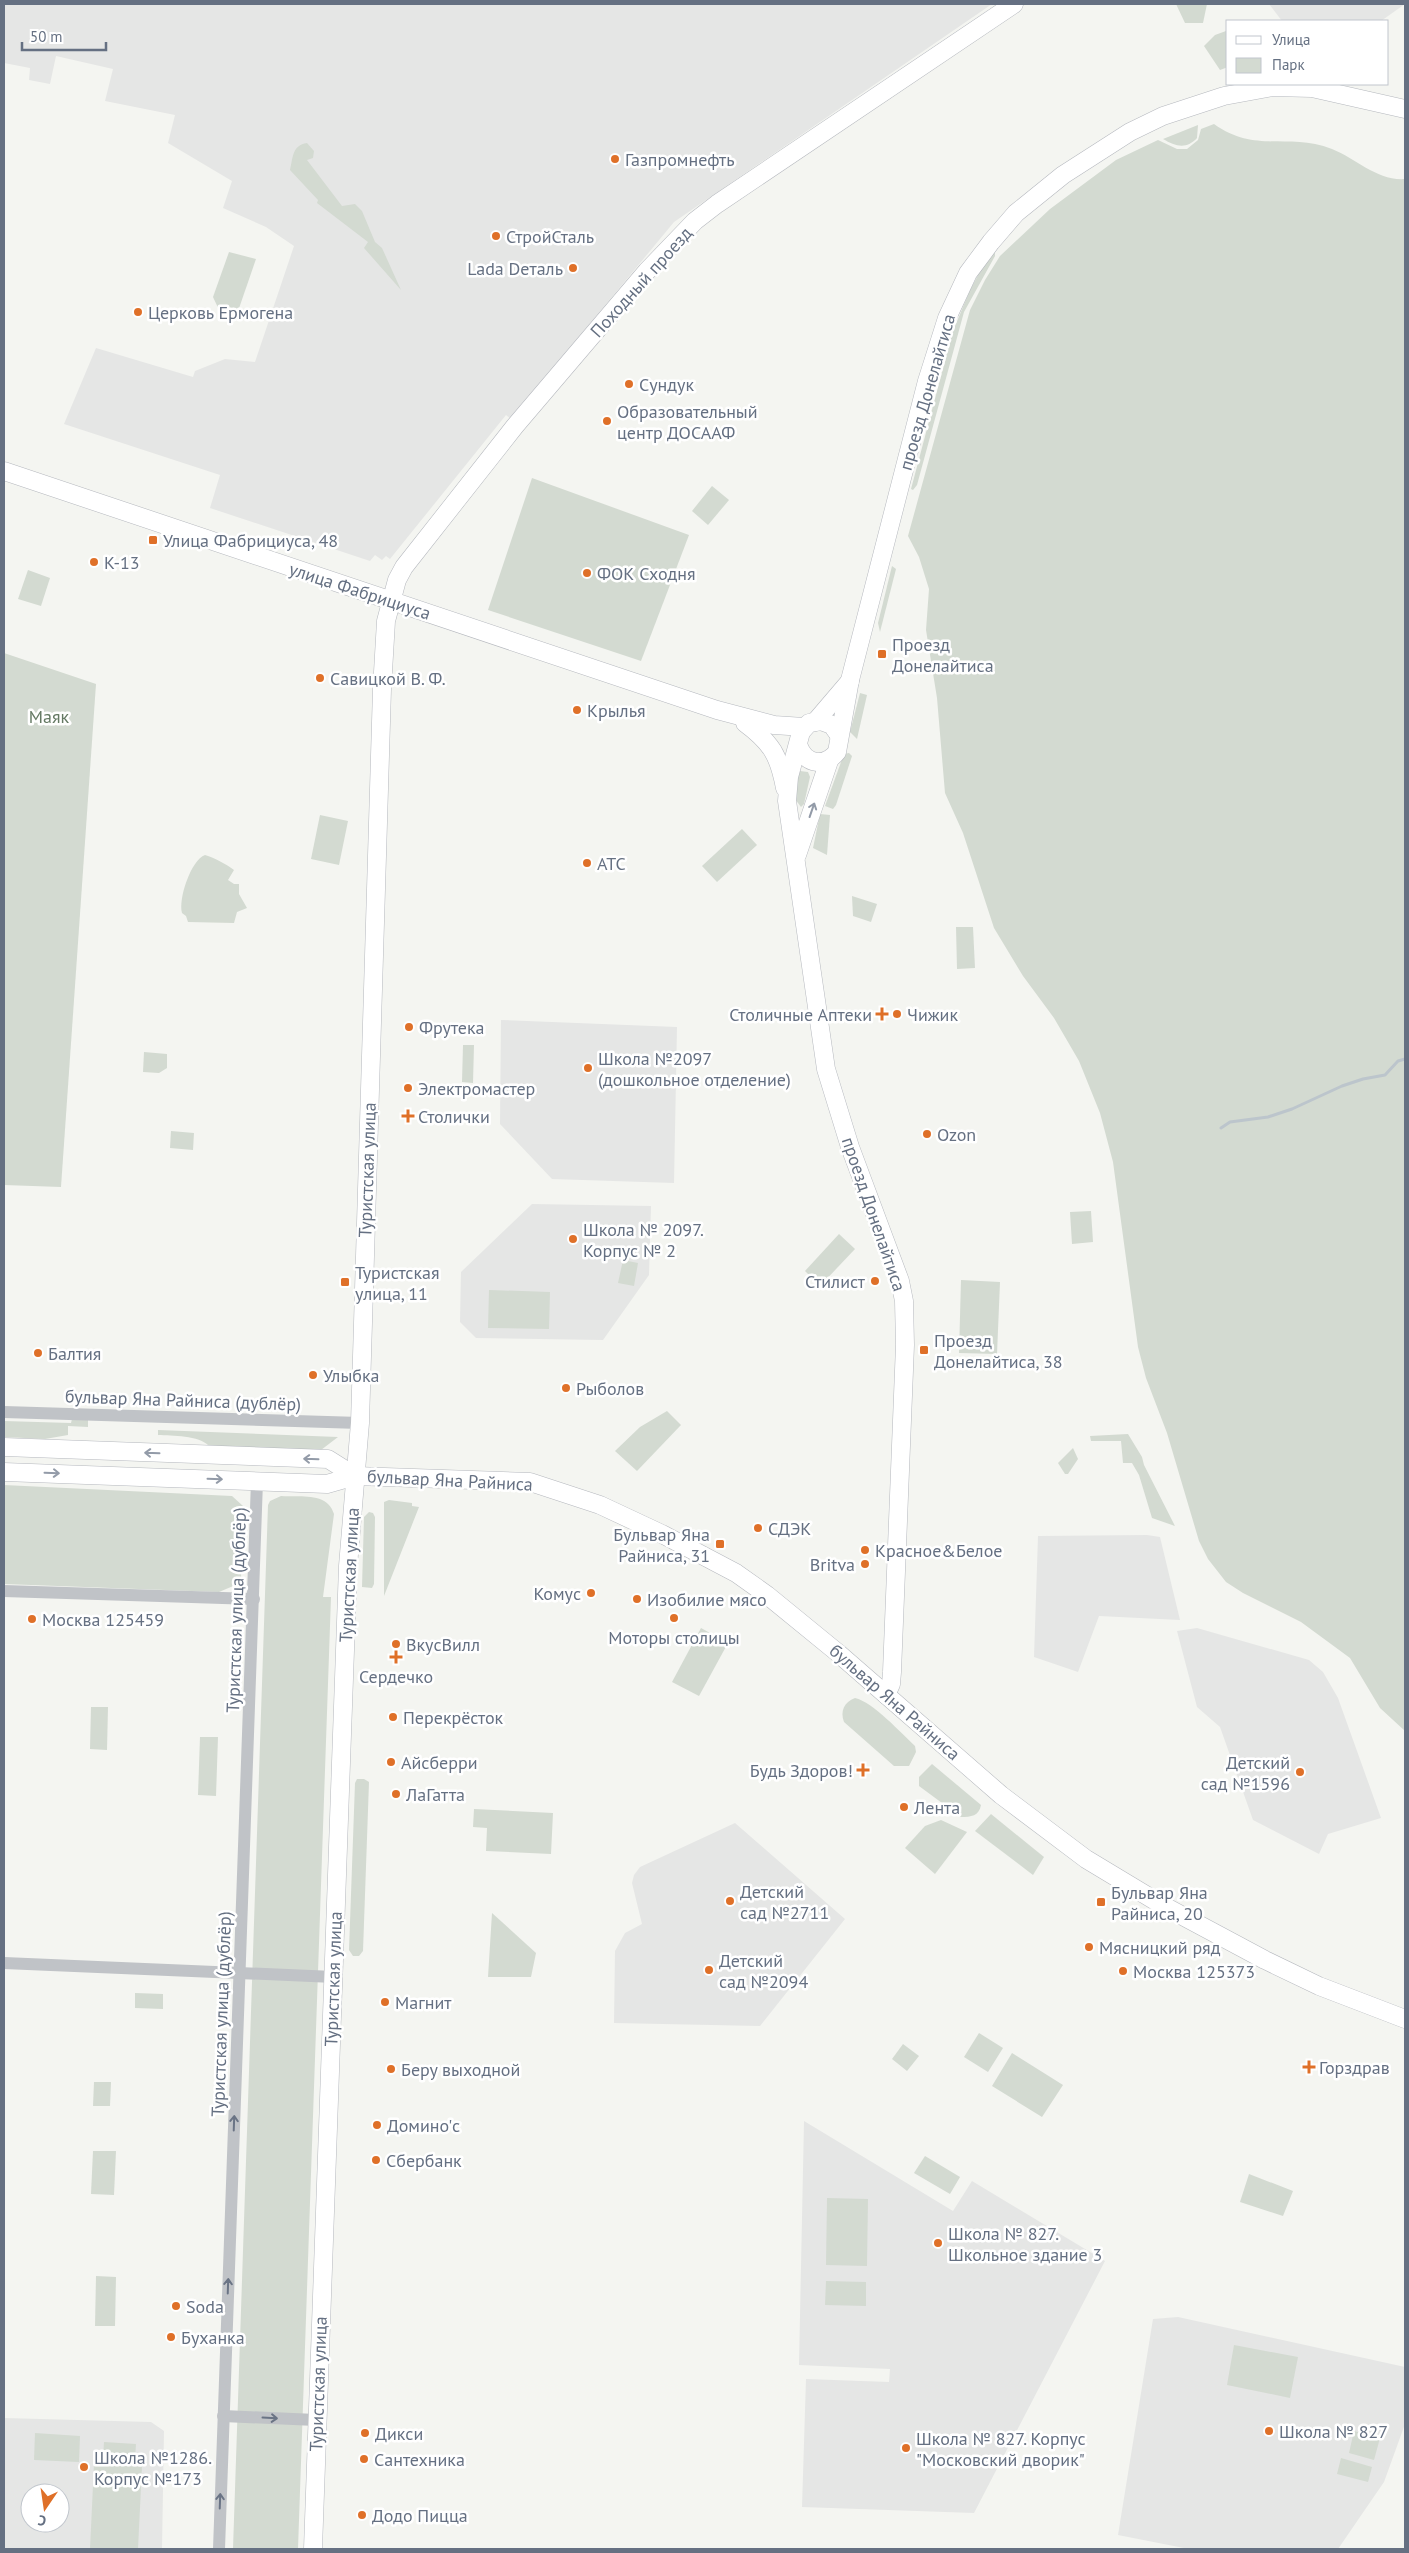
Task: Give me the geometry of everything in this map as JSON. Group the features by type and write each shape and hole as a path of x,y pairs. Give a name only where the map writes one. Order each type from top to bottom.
{"main road":[{"name":"Походный проезд","path":"390,601 404,567 515,426 647,270 689,227 717,204 1014,4"},
{"name":"проезд Донелайтиса","path":"796,856 829,760 839,747 839,735 850,680 926,381 947,318 968,273 990,242 1016,213 1056,181 1130,132 1163,116 1224,96 1273,87 1312,88 1405,109"},
{"name":"улица Фабрициуса","path":"4,472 717,710 804,735"},
{"name":"Туристская улица","path":"312,2549 348,1566 360,1423 384,634 390,601"},
{"name":"проезд Донелайтиса","path":"850,680 804,735 789,778 787,801 826,1069 868,1197 894,1260 904,1302 905,1345 892,1672 891,1684 886,1695"},
{"name":"улица Фабрициуса","path":"717,710 745,723 804,735"},
{"path":"829,760 818,763 808,760 804,735 821,721 832,725 839,735"},
{"path":"745,723 759,733 774,751 782,772 787,801"},
{"name":"бульвар Яна Райниса","path":"4,1447 328,1460 355,1476"},
{"name":"бульвар Яна Райниса","path":"4,1472 327,1484 355,1476 530,1482 600,1505 736,1573 809,1628 1034,1822 1109,1874 1164,1906 1286,1970 1319,1986 1405,2019"}],"street":[{"name":"бульвар Яна Райниса (дублёр)","path":"4,1412 360,1423"},
{"name":"Туристская улица (дублёр)","path":"219,2549 257,1481"},
{"path":"4,1591 254,1599"},
{"path":"4,1963 334,1977"},
{"path":"223,2416 316,2420"}],"shaded area":[{"path":"4,4 992,4 674,222 511,419 506,415 390,559 386,556 382,560 375,555 370,561 210,508 220,475 64,424 96,348 193,377 195,371 225,359 255,362 294,246 266,227 223,208 232,181 168,143 175,115 105,101 113,69 56,56 50,84 29,80 30,68 4,63"},
{"path":"1269,4 1405,4 1382,20 1281,20"},
{"name":"Школа №2097 (дошкольное отделение)","path":"501,1020 677,1027 674,1183 552,1179 500,1124"},
{"name":"Школа № 2097. Корпус № 2","path":"532,1204 651,1206 649,1275 603,1340 476,1338 460,1322 461,1272"},
{"path":"1147,1535 1160,1537 1180,1620 1099,1616 1078,1672 1034,1657 1038,1536"},
{"name":"Детский сад №1596","path":"1197,1628 1309,1660 1323,1672 1338,1698 1381,1818 1328,1834 1319,1854 1253,1820 1220,1727 1197,1707 1177,1631"},
{"path":"735,1823 845,1919 760,2026 614,2023 615,1951 625,1933 642,1924 632,1883 634,1875 640,1867"},
{"name":"Школа № 827. Школьное здание 3","path":"804,2121 953,2211 972,2181 1105,2261 974,2513 802,2507 806,2379 889,2382 890,2369 799,2365"},
{"name":"Школа № 827","path":"1178,2317 1405,2367 1405,2424 1384,2482 1338,2549 1189,2549 1118,2535 1153,2319"},
{"name":"Школа №1286. Корпус №173","path":"4,2418 151,2422 164,2431 162,2549 4,2549"}],"green space":[{"path":"1176,4 1207,4 1203,23 1185,23"},
{"path":"1226,31 1226,68 1220,70 1204,46 1215,35"},
{"path":"1214,124 1229,133 1258,141 1316,144 1341,153 1385,177 1405,179 1405,1731 1380,1708 1350,1658 1301,1622 1243,1593 1226,1582 1208,1559 1199,1541 1167,1433 1146,1378 1138,1347 1113,1162 1100,1113 1079,1061 1054,1018 1023,976 994,928 963,833 945,793 937,698 926,630 929,589 919,557 908,536 970,310 1000,256 1050,209 1116,160 1158,140 1177,149 1187,149 1198,140 1201,129"},
{"path":"1198,125 1197,138 1189,144 1180,146 1163,139"},
{"path":"307,143 314,151 313,158 307,160 342,206 355,204 362,211 375,242 382,248 401,290 364,248 368,242 317,203 318,200 290,170 296,149 298,146"},
{"path":"995,251 995,256 964,312 917,485 913,490 911,489 953,331 970,290 983,266"},
{"path":"229,252 256,259 236,317 220,312 213,297"},
{"name":"ФОК Сходня","path":"532,478 689,535 641,661 488,610"},
{"path":"712,486 729,500 708,525 692,511"},
{"path":"892,566 896,569 880,632 878,623"},
{"path":"28,570 50,578 41,606 18,599"},
{"name":"Маяк","path":"4,653 96,684 61,1187 4,1185"},
{"path":"860,693 867,695 857,739 850,732"},
{"path":"849,753 852,756 833,809 825,806 844,754"},
{"path":"800,771 808,772 810,777 804,804 801,807 795,799 796,774"},
{"path":"820,814 830,815 827,855 813,848"},
{"path":"320,815 348,821 339,865 311,859"},
{"path":"742,829 757,845 717,882 702,866"},
{"path":"205,855 220,861 234,870 228,880 234,884 239,884 239,894 247,908 237,912 234,923 188,922 186,916 182,913 182,899 187,881 195,864"},
{"path":"852,896 877,904 871,922 853,916"},
{"path":"956,927 973,927 975,968 957,969"},
{"path":"463,1045 474,1045 473,1083 462,1082"},
{"path":"144,1052 167,1054 167,1068 159,1073 143,1072"},
{"path":"171,1131 194,1133 193,1150 170,1148"},
{"path":"1091,1211 1093,1242 1072,1244 1070,1212"},
{"path":"839,1234 855,1249 820,1286 805,1271"},
{"path":"623,1260 638,1263 634,1286 618,1283"},
{"path":"961,1280 1000,1282 997,1354 959,1353"},
{"path":"489,1290 550,1292 549,1329 488,1328"},
{"path":"667,1411 681,1425 637,1471 615,1451 640,1427"},
{"path":"72,1419 88,1420 88,1427 68,1426 68,1435 45,1439 4,1437 4,1421 71,1423"},
{"path":"158,1430 338,1437 321,1450 209,1446 205,1442 192,1438 158,1435"},
{"path":"1128,1434 1142,1457 1144,1465 1175,1526 1152,1518 1139,1475 1132,1463 1123,1463 1121,1441 1091,1441 1090,1436"},
{"path":"1073,1448 1078,1459 1068,1474 1065,1474 1058,1463"},
{"path":"4,1485 232,1496 243,1506 241,1580 238,1584 219,1592 4,1584"},
{"path":"281,1496 305,1496 320,1499 331,1507 334,1514 323,1597 331,1597 298,2549 233,2549 268,1505 270,1501"},
{"path":"389,1500 412,1503 412,1506 419,1507 384,1596 384,1502"},
{"path":"369,1512 373,1513 375,1517 374,1584 372,1588 362,1587 364,1517"},
{"path":"701,1628 728,1643 699,1696 672,1682"},
{"path":"855,1698 870,1705 915,1746 916,1752 909,1766 894,1766 844,1722 842,1714 844,1707"},
{"path":"91,1707 108,1707 107,1750 90,1749"},
{"path":"200,1737 218,1737 216,1796 198,1795"},
{"path":"932,1764 981,1805 976,1814 961,1817 919,1786 919,1777"},
{"path":"357,1779 364,1779 369,1782 363,1951 359,1956 353,1956 349,1950 355,1783"},
{"path":"474,1809 553,1813 551,1854 486,1851 487,1828 473,1827"},
{"path":"991,1814 1044,1857 1033,1875 975,1831"},
{"path":"941,1820 967,1832 935,1874 905,1848 925,1826"},
{"path":"492,1913 536,1953 531,1977 488,1977"},
{"path":"135,1993 163,1994 163,2009 135,2008"},
{"path":"979,2033 1003,2048 988,2072 964,2057"},
{"path":"903,2044 919,2056 907,2071 892,2059"},
{"path":"1012,2053 1063,2085 1042,2117 992,2086"},
{"path":"94,2082 111,2082 110,2106 93,2106"},
{"path":"93,2151 116,2151 114,2195 91,2194"},
{"path":"925,2156 960,2177 950,2194 914,2173"},
{"path":"1249,2174 1293,2191 1283,2216 1240,2202"},
{"path":"827,2198 868,2199 867,2266 826,2265"},
{"path":"96,2276 116,2277 115,2326 95,2326"},
{"path":"826,2281 866,2282 866,2306 825,2305"},
{"path":"1234,2345 1298,2357 1290,2398 1227,2385"},
{"path":"1354,2431 1380,2438 1374,2460 1349,2453"},
{"path":"35,2433 80,2436 79,2462 34,2460"},
{"path":"104,2442 136,2444 135,2461 103,2459"},
{"path":"1341,2458 1372,2467 1368,2482 1337,2474"},
{"path":"94,2464 142,2467 138,2549 90,2549"}],"waterway":[{"path":"1221,1128 1230,1122 1268,1117 1292,1109 1342,1086 1363,1079 1385,1075 1398,1061 1405,1059"}],"place":[{"name":"Газпромнефть","path":"615,159"},
{"name":"СтройСталь","path":"496,236"},
{"name":"Lada Dеталь","path":"573,268"},
{"name":"Церковь Ермогена","path":"138,312"},
{"name":"Сундук","path":"629,384"},
{"name":"Образовательный центр ДОСААФ","path":"607,421"},
{"name":"Улица Фабрициуса, 48","path":"153,540"},
{"name":"K-13","path":"94,562"},
{"name":"ФОК Сходня","path":"587,573"},
{"name":"Проезд Донелайтиса","path":"882,654"},
{"name":"Савицкой В. Ф.","path":"320,678"},
{"name":"Крылья","path":"577,710"},
{"name":"АТС","path":"587,863"},
{"name":"Столичные Аптеки","path":"882,1014"},
{"name":"Чижик","path":"897,1014"},
{"name":"Фрутека","path":"409,1027"},
{"name":"Школа №2097 (дошкольное отделение)","path":"588,1068"},
{"name":"Электромастер","path":"408,1088"},
{"name":"Столички","path":"408,1116"},
{"name":"Ozon","path":"927,1134"},
{"name":"Школа № 2097. Корпус № 2","path":"573,1239"},
{"name":"Стилист","path":"875,1281"},
{"name":"Туристская улица, 11","path":"345,1282"},
{"name":"Проезд Донелайтиса, 38","path":"924,1350"},
{"name":"Балтия","path":"38,1353"},
{"name":"Улыбка","path":"313,1375"},
{"name":"Рыболов","path":"566,1388"},
{"name":"СДЭК","path":"758,1528"},
{"name":"Бульвар Яна Райниса, 31","path":"720,1544"},
{"name":"Красное&Белое","path":"865,1550"},
{"name":"Britva","path":"865,1564"},
{"name":"Комус","path":"591,1593"},
{"name":"Изобилие мясо","path":"637,1599"},
{"name":"Моторы столицы","path":"674,1618"},
{"name":"Москва 125459","path":"32,1619"},
{"name":"ВкусВилл","path":"396,1644"},
{"name":"Сердечко","path":"396,1657"},
{"name":"Перекрёсток","path":"393,1717"},
{"name":"Айсберри","path":"391,1762"},
{"name":"Будь Здоров!","path":"863,1770"},
{"name":"Детский сад №1596","path":"1300,1772"},
{"name":"ЛаГатта","path":"396,1794"},
{"name":"Лента","path":"904,1807"},
{"name":"Детский сад №2711","path":"730,1901"},
{"name":"Бульвар Яна Райниса, 20","path":"1101,1902"},
{"name":"Мясницкий ряд","path":"1089,1947"},
{"name":"Детский сад №2094","path":"709,1970"},
{"name":"Москва 125373","path":"1123,1971"},
{"name":"Магнит","path":"385,2002"},
{"name":"Горздрав","path":"1309,2067"},
{"name":"Беру выходной","path":"391,2069"},
{"name":"Домино'c","path":"377,2125"},
{"name":"Сбербанк","path":"376,2160"},
{"name":"Школа № 827. Школьное здание 3","path":"938,2243"},
{"name":"Soda","path":"176,2306"},
{"name":"Буханка","path":"171,2337"},
{"name":"Школа № 827","path":"1269,2431"},
{"name":"Дикси","path":"365,2433"},
{"name":"Школа № 827. Корпус \"Московский дворик\"","path":"906,2448"},
{"name":"Сантехника","path":"364,2459"},
{"name":"Школа №1286. Корпус №173","path":"84,2467"},
{"name":"Додо Пицца","path":"362,2515"}]}
